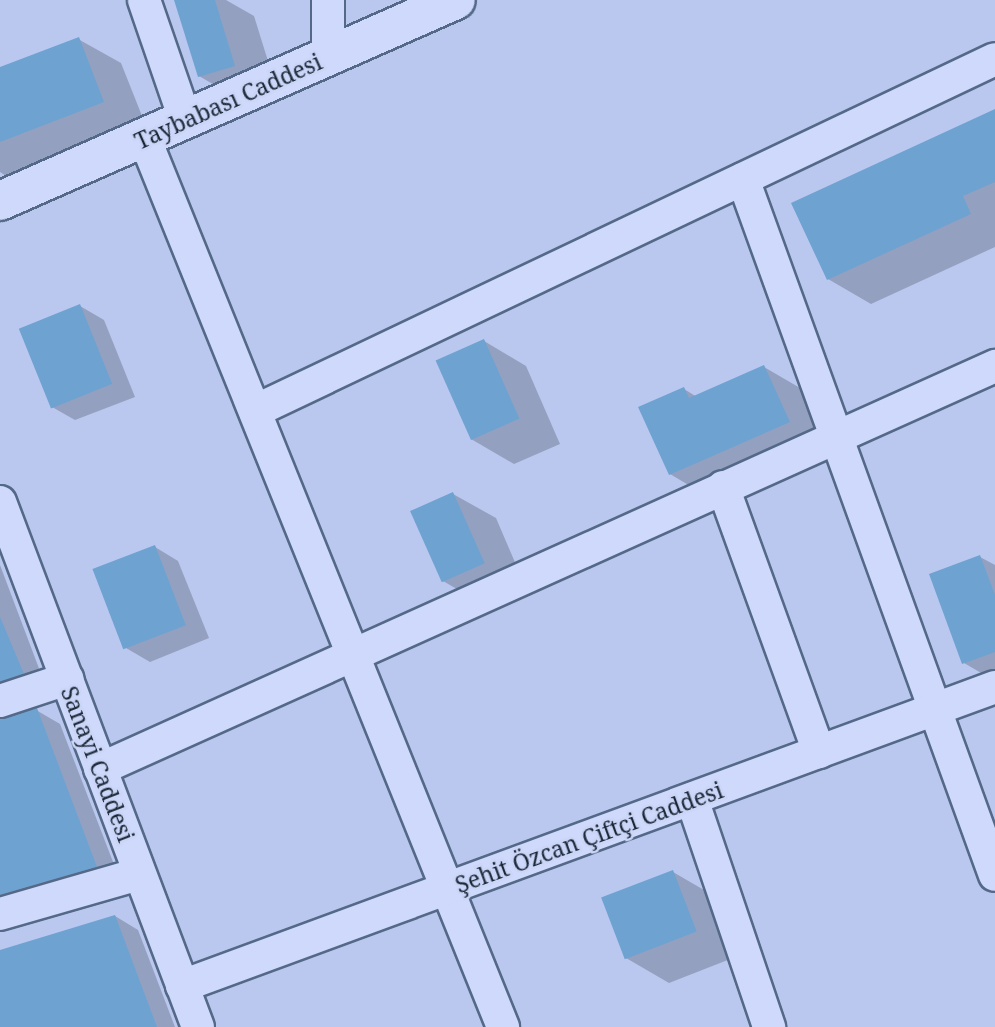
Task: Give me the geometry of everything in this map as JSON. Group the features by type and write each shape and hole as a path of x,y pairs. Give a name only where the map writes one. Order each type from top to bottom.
{"street":[{"path":"144,0 185,119"},
{"path":"328,0 328,57"},
{"name":"Taybabası Caddesi","path":"0,201 456,0"},
{"path":"255,411 995,59"},
{"path":"144,138 503,1027"},
{"path":"743,179 995,875"},
{"path":"100,769 995,366"},
{"path":"723,487 819,752"},
{"name":"Sanayi Caddesi","path":"0,502 198,1027"},
{"path":"0,701 67,680"},
{"name":"Şehit Özcan Çiftçi Caddesi","path":"182,986 995,687"},
{"path":"692,799 769,1027"},
{"path":"0,914 139,873"}],"building":[{"path":"174,0 215,0 235,66 198,77"},
{"path":"79,37 104,102 0,142 0,67"},
{"path":"995,109 995,182 963,196 971,214 827,280 791,203"},
{"path":"80,304 112,384 51,408 19,329"},
{"path":"484,339 519,418 471,440 436,361"},
{"path":"764,365 790,422 669,475 638,407 684,387 689,398"},
{"path":"453,492 485,563 442,582 410,511"},
{"path":"155,545 186,625 123,649 92,569"},
{"path":"980,555 995,595 995,652 962,664 929,574"},
{"path":"0,617 24,674 0,682"},
{"path":"37,708 97,867 0,895 0,719"},
{"path":"673,870 697,932 625,959 601,898"},
{"path":"115,915 157,1027 0,1027 0,950"}]}
